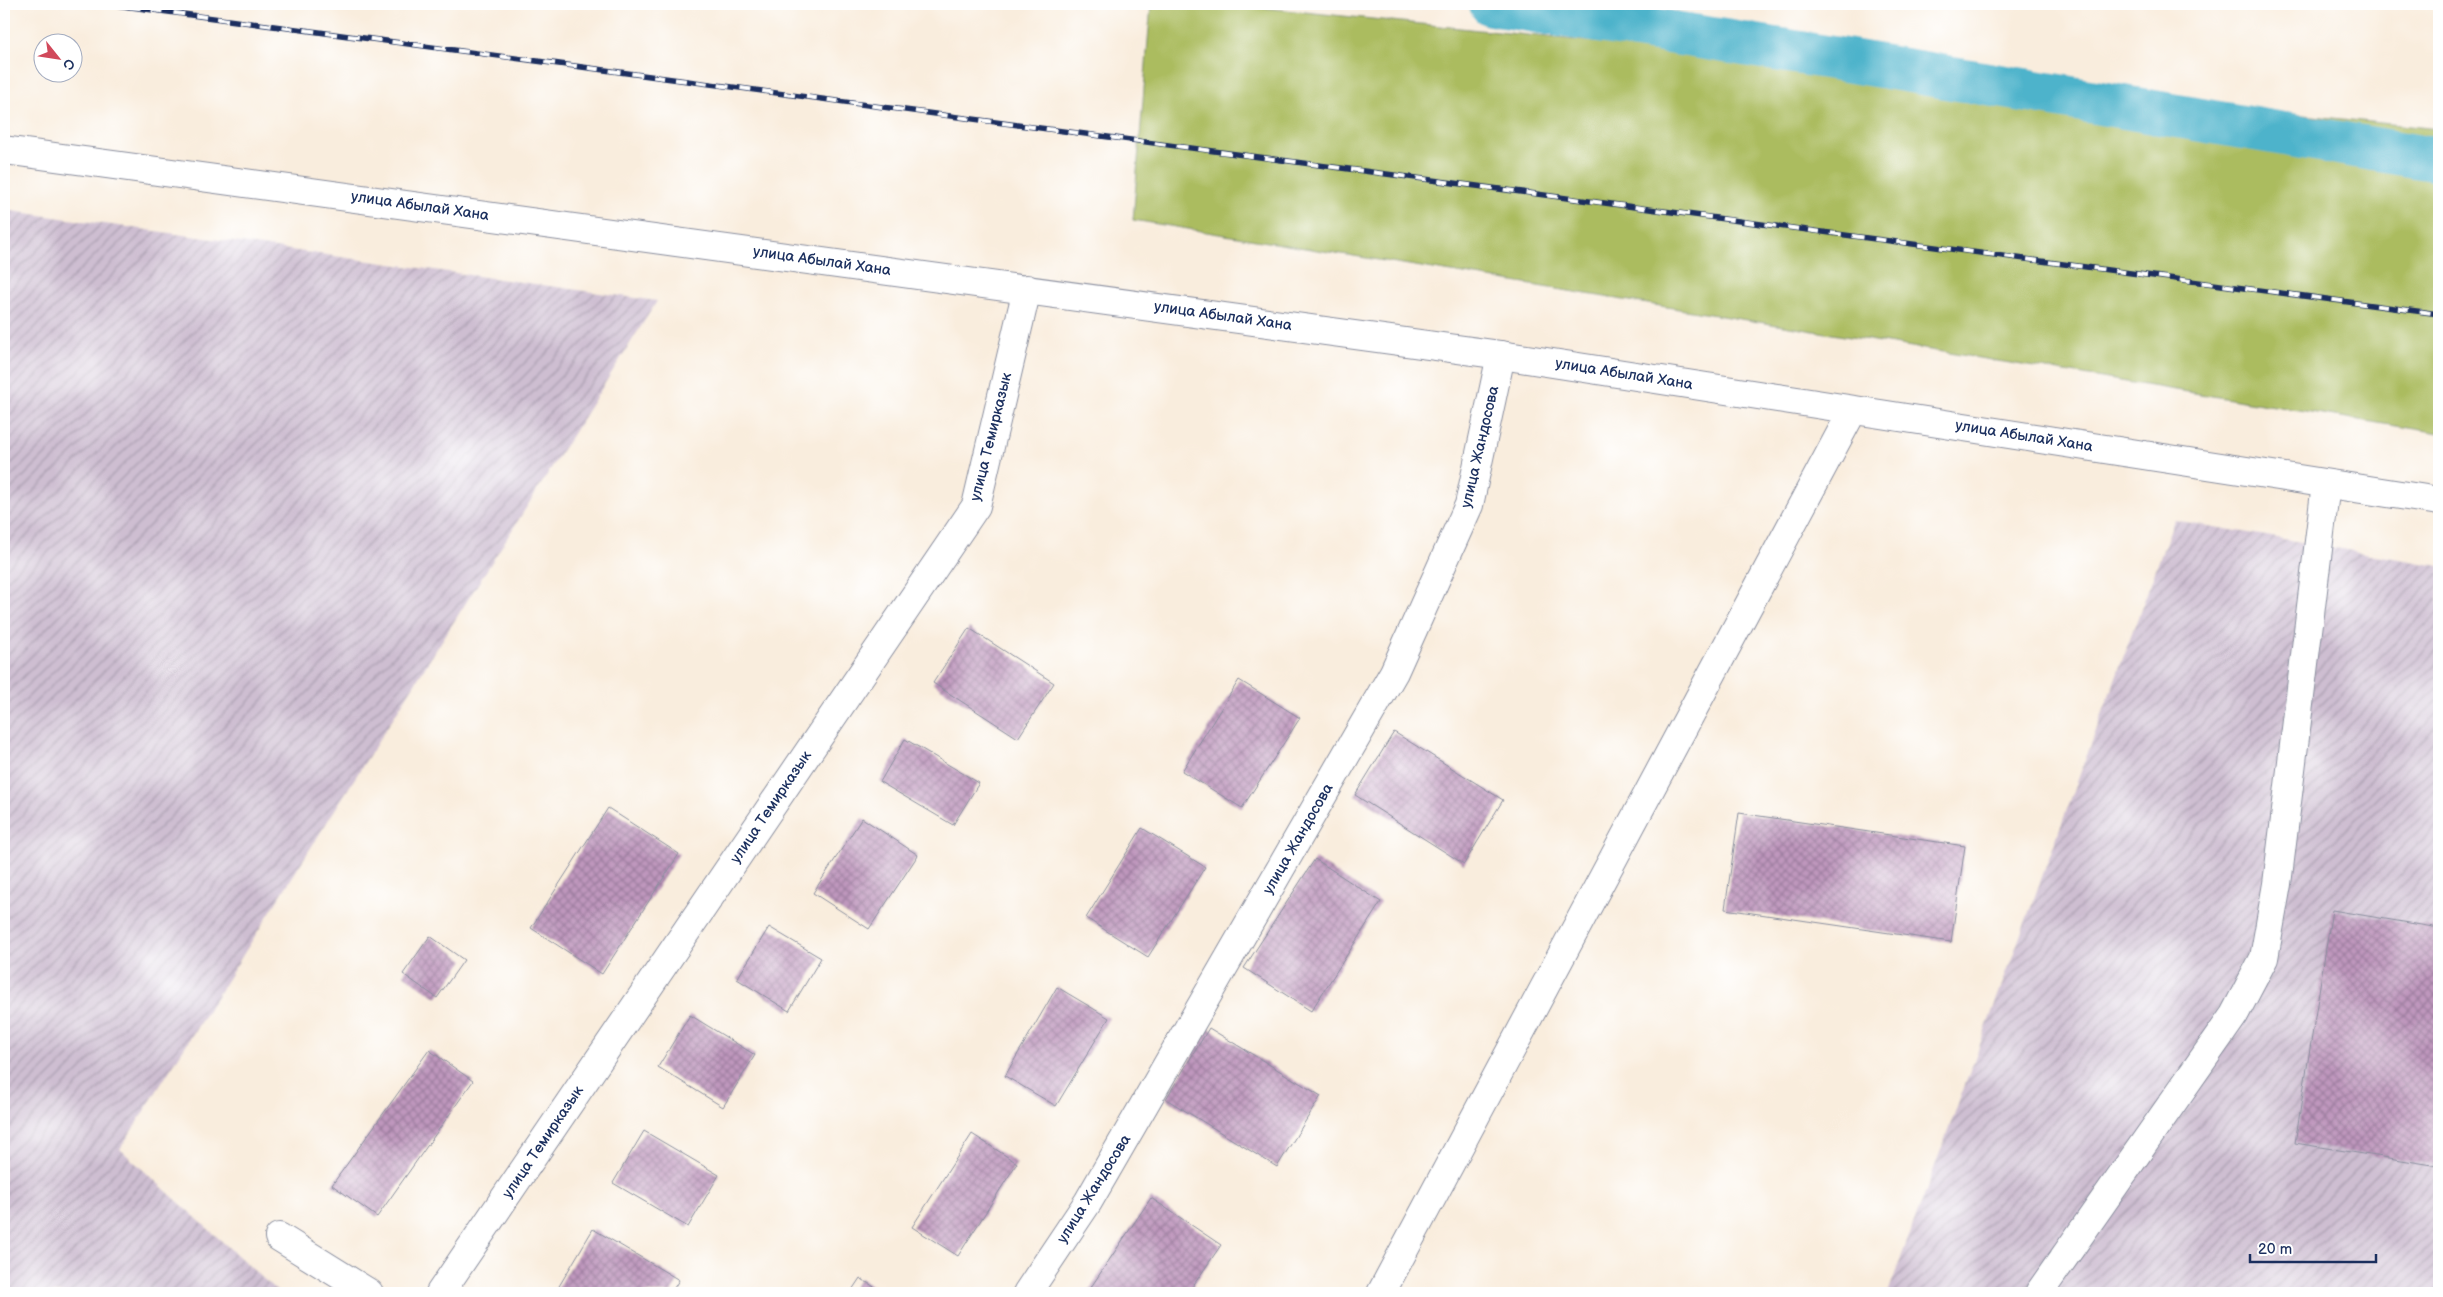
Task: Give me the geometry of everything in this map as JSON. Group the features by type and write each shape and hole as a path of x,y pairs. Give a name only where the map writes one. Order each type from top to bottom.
{"main road":[{"name":"улица Абылай Хана","path":"4,150 1501,355 2439,501"},
{"name":"улица Темирказык","path":"440,1293 976,506 1027,289"},
{"name":"улица Жандосова","path":"1026,1293 1088,1202 1394,672 1469,504 1501,355"},
{"path":"1381,1293 1853,410"},
{"path":"2039,1293 2234,1016 2264,958 2278,884 2326,484"},
{"path":"279,1237 369,1293"}],"shaded area":[{"path":"4,210 657,301 120,1149 279,1293 4,1293"},
{"path":"2174,520 2439,566 2439,1293 1888,1293"}],"green space":[{"path":"1151,4 1227,4 2439,129 2439,433 1133,220"}],"building":[{"path":"969,628 1054,683 1018,738 933,683"},
{"path":"1239,680 1300,718 1242,808 1182,771"},
{"path":"1394,732 1503,800 1464,864 1355,795"},
{"path":"905,739 979,783 953,825 880,782"},
{"path":"608,808 679,854 602,974 531,928"},
{"path":"1739,813 1965,846 1951,942 1725,909"},
{"path":"862,818 918,855 869,929 813,893"},
{"path":"1142,828 1205,867 1148,957 1086,918"},
{"path":"1315,859 1381,902 1311,1011 1244,968"},
{"path":"2332,910 2439,928 2439,1166 2295,1143"},
{"path":"769,927 821,958 789,1011 737,979"},
{"path":"430,936 464,960 437,998 403,974"},
{"path":"1057,987 1109,1018 1056,1106 1005,1076"},
{"path":"690,1015 755,1055 723,1107 658,1067"},
{"path":"1209,1028 1321,1096 1277,1167 1166,1099"},
{"path":"429,1050 473,1081 377,1217 332,1185"},
{"path":"644,1131 719,1175 688,1227 613,1183"},
{"path":"972,1134 1017,1163 958,1256 912,1227"},
{"path":"1151,1198 1221,1245 1188,1293 1087,1293"},
{"path":"593,1229 679,1280 671,1293 555,1293"},
{"path":"860,1278 884,1293 850,1293"}],"waterway":[{"path":"1491,4 1845,60 2439,160"}],"railway":[{"path":"108,4 2439,314"}]}
